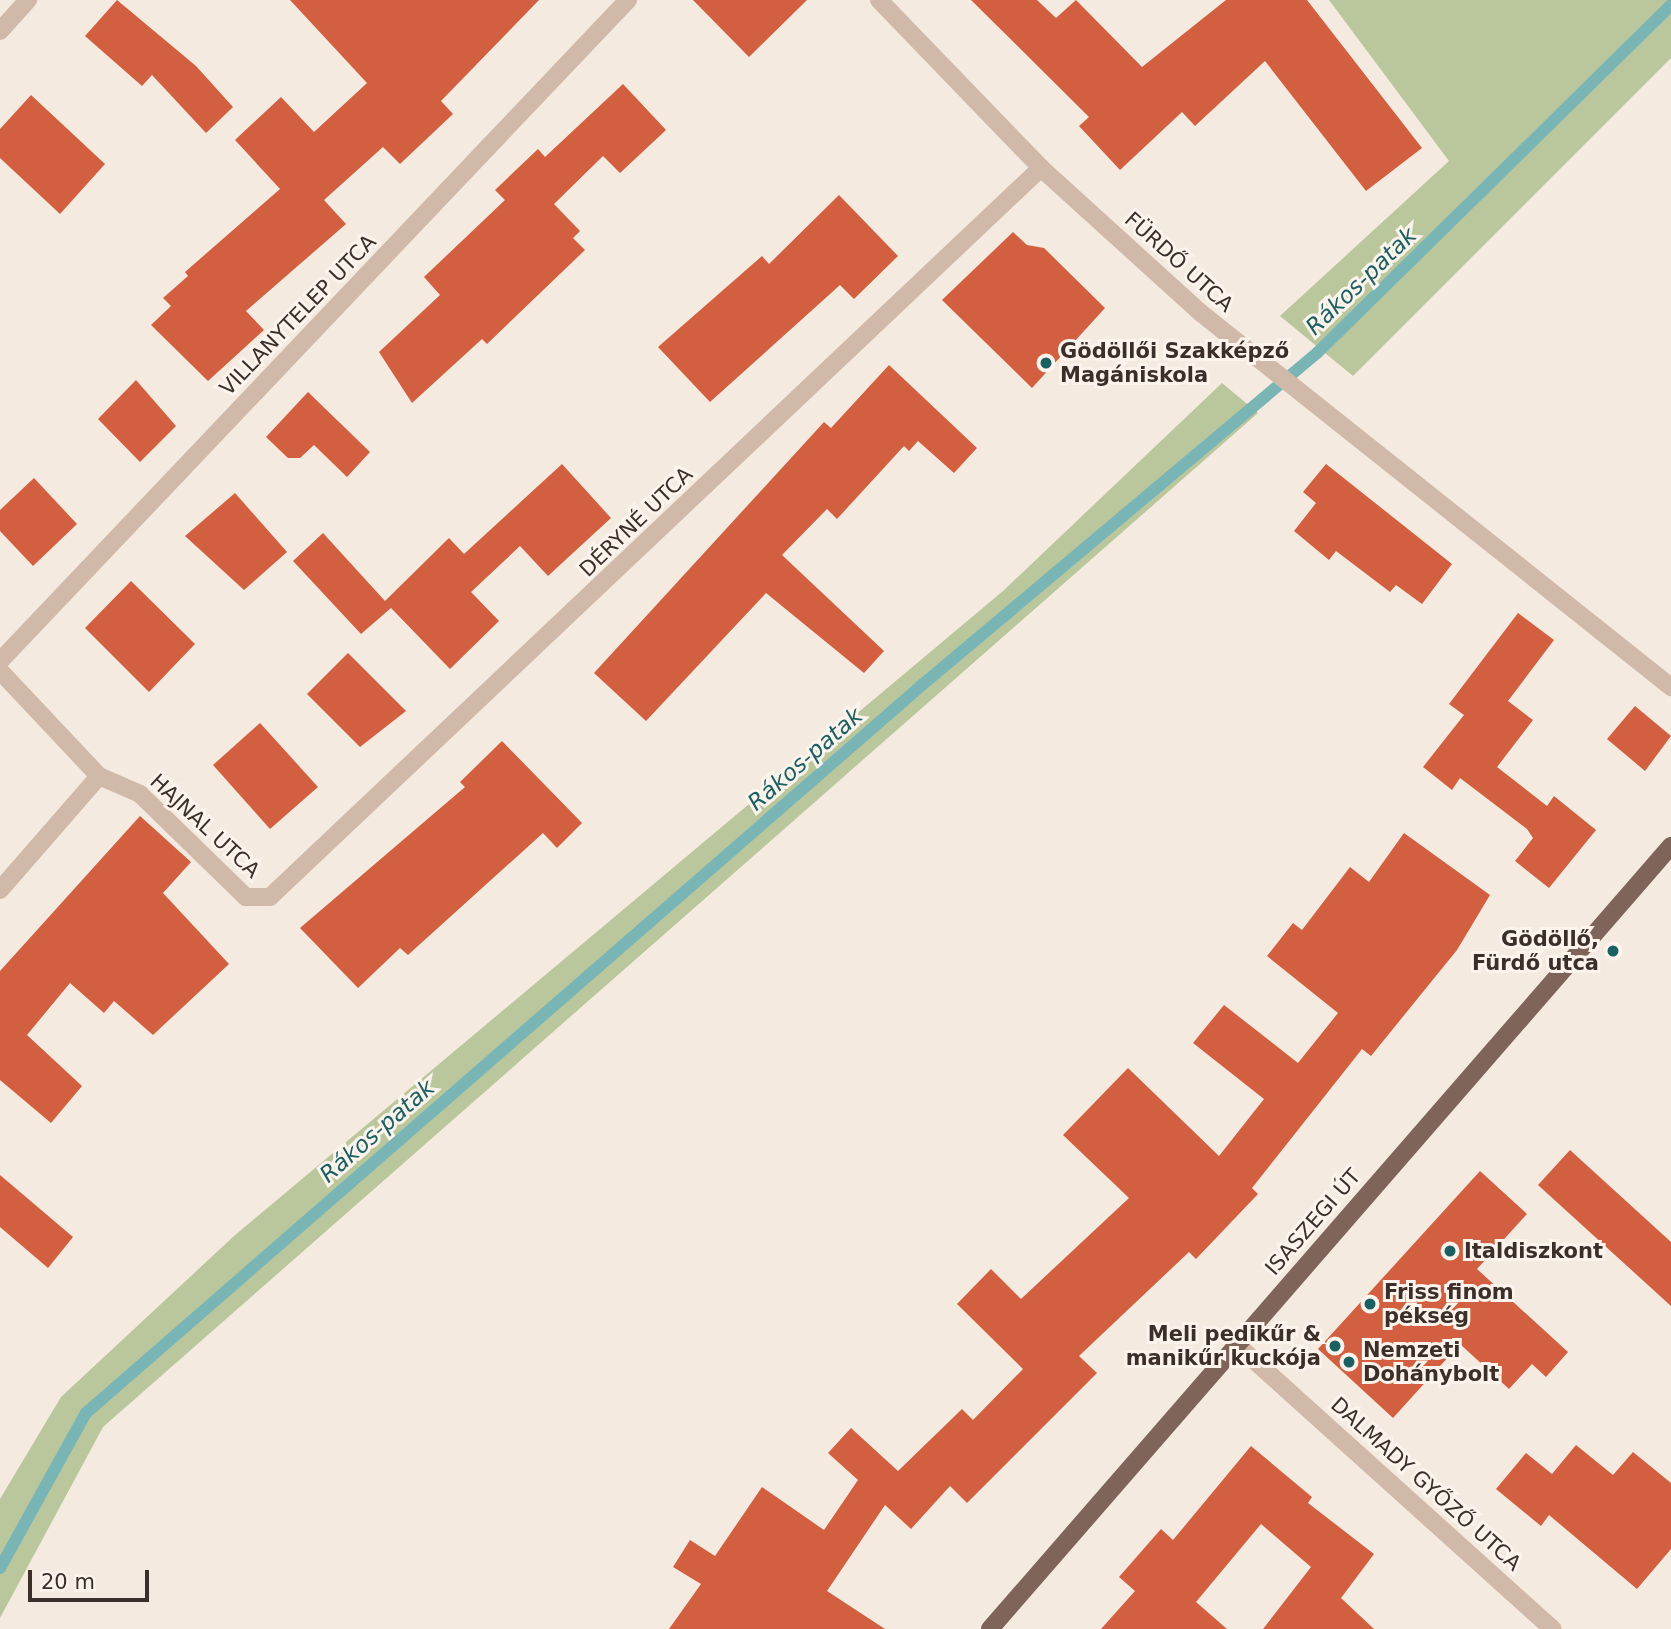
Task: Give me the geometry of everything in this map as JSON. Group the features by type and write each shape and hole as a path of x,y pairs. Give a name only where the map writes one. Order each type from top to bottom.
{"main road":[{"name":"ISASZEGI ÚT","path":"990,1629 1671,846"}],"street":[{"path":"0,31 28,0"},
{"name":"VILLANYTELEP UTCA","path":"0,661 628,0"},
{"name":"FÜRDŐ UTCA","path":"879,0 1041,168 1262,364 1671,687"},
{"name":"DÉRYNÉ UTCA","path":"258,901 282,890 1041,168"},
{"name":"HAJNAL UTCA","path":"0,671 99,776 140,794 234,888 258,901"},
{"path":"0,890 99,776"},
{"name":"DALMADY GYŐZŐ UTCA","path":"1236,1344 1553,1629"}],"green space":[{"path":"1329,0 1671,0 1671,58 1353,376 1280,316 1449,161"},
{"path":"1222,383 1258,413 103,1427 0,1618 0,1499 61,1397 234,1236 1003,591"}],"building":[{"path":"117,0 196,66 233,107 206,133 152,75 142,86 85,36"},
{"path":"290,0 539,0 441,101 453,114 400,164 383,147 324,200 346,224 246,311 264,330 208,381 151,325 171,306 163,298 188,276 185,272 280,189 235,140 281,97 314,132 367,83"},
{"path":"693,0 807,0 749,57"},
{"path":"971,0 1037,0 1056,18 1076,0 1142,67 1226,0 1307,0 1422,148 1366,191 1265,61 1195,126 1182,112 1120,170 1079,126 1089,117"},
{"path":"623,84 666,130 620,173 603,156 554,204 580,231 573,238 585,250 487,344 482,339 412,403 379,352 440,295 424,277 505,200 495,190 538,149 545,157"},
{"path":"31,95 105,164 60,214 0,158 0,129"},
{"path":"839,195 898,256 854,299 840,285 710,402 658,347 762,256 769,264"},
{"path":"1013,232 1027,245 1044,248 1105,308 1032,388 942,300"},
{"path":"889,365 977,448 954,473 918,441 909,451 904,446 837,519 827,509 782,555 884,651 864,673 766,593 646,721 594,673 824,422 831,428"},
{"path":"136,380 176,426 140,462 98,419"},
{"path":"308,392 370,452 347,477 314,445 300,458 288,458 266,437"},
{"path":"562,464 611,518 548,576 520,546 471,592 499,621 450,669 391,608 361,634 293,561 323,533 385,601 449,538 464,554"},
{"path":"1326,464 1452,564 1422,604 1396,585 1390,592 1336,551 1329,560 1294,531 1316,503 1303,492"},
{"path":"34,478 77,524 33,566 0,531 0,510"},
{"path":"235,493 287,552 244,590 185,536"},
{"path":"131,581 195,644 149,692 85,628"},
{"path":"1518,613 1554,640 1508,701 1533,720 1497,767 1547,806 1554,796 1596,830 1549,888 1515,861 1533,838 1527,829 1460,778 1452,790 1423,767 1464,715 1449,704"},
{"path":"348,653 406,711 360,747 307,694"},
{"path":"1635,706 1671,736 1645,771 1607,739"},
{"path":"260,723 318,787 270,829 213,765"},
{"path":"502,741 582,823 557,848 543,833 408,955 400,948 358,988 300,928 465,787 460,782"},
{"path":"140,816 191,862 163,893 229,964 153,1035 114,1001 104,1013 70,983 27,1035 82,1086 51,1123 0,1080 0,971"},
{"path":"1404,833 1490,895 1457,950 1371,1056 1362,1049 1252,1188 1258,1194 1196,1259 1189,1252 1079,1356 1097,1373 967,1503 950,1486 911,1529 885,1505 827,1591 885,1629 669,1629 701,1584 673,1567 690,1540 715,1556 762,1487 824,1530 858,1480 828,1453 851,1428 898,1471 962,1409 973,1420 1023,1369 957,1304 991,1269 1021,1299 1129,1198 1063,1135 1128,1068 1219,1156 1264,1099 1193,1043 1224,1005 1298,1063 1338,1013 1267,956 1293,923 1302,930 1350,867 1369,882"},
{"path":"1570,1150 1671,1242 1671,1306 1538,1185"},
{"path":"1480,1171 1527,1214 1477,1269 1568,1352 1546,1377 1532,1364 1509,1389 1460,1344 1393,1418 1318,1349"},
{"path":"0,1175 73,1237 48,1268 0,1227"},
{"path":"1576,1445 1613,1475 1633,1452 1671,1483 1671,1549 1637,1589 1549,1515 1541,1526 1496,1489 1526,1453 1552,1474"},
{"path":"1251,1446 1312,1497 1308,1503 1374,1554 1341,1598 1374,1629 1263,1629 1311,1567 1261,1524 1196,1602 1227,1629 1101,1629 1135,1591 1119,1577 1161,1529 1173,1540"}],"waterway":[{"name":"Rákos-patak","path":"0,1568 86,1413 922,685 1317,353 1671,5"}],"place":[{"name":"Gödöllői Szakképző Magániskola","path":"1046,363"},
{"name":"Gödöllő, Fürdő utca","path":"1613,951"},
{"name":"Italdiszkont","path":"1450,1251"},
{"name":"Friss finom pékség","path":"1370,1304"},
{"name":"Meli pedikűr & manikűr kuckója","path":"1335,1346"},
{"name":"Nemzeti Dohánybolt","path":"1349,1362"}]}
